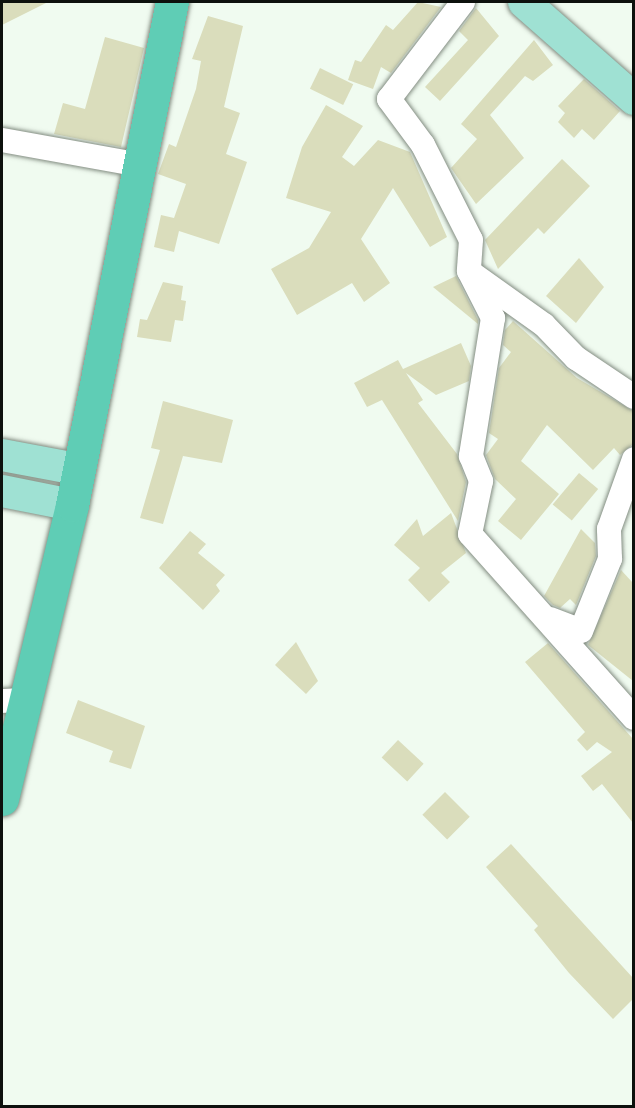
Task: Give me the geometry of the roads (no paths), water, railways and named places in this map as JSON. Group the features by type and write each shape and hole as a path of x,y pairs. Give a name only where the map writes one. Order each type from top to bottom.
{"highway":[{"path":"2,799 13,700 72,504 77,469 141,165 172,2"}],"main road":[{"path":"524,2 633,99"},
{"path":"2,455 77,469"},
{"path":"2,491 72,504"}],"street":[{"path":"463,2 389,99 423,144 471,240 469,271 493,318 471,456 481,481 470,534 633,718"},
{"path":"2,140 141,165"},
{"path":"469,271 544,325 576,358 633,397"},
{"path":"545,617 581,631 610,558 609,529 633,459"}]}
